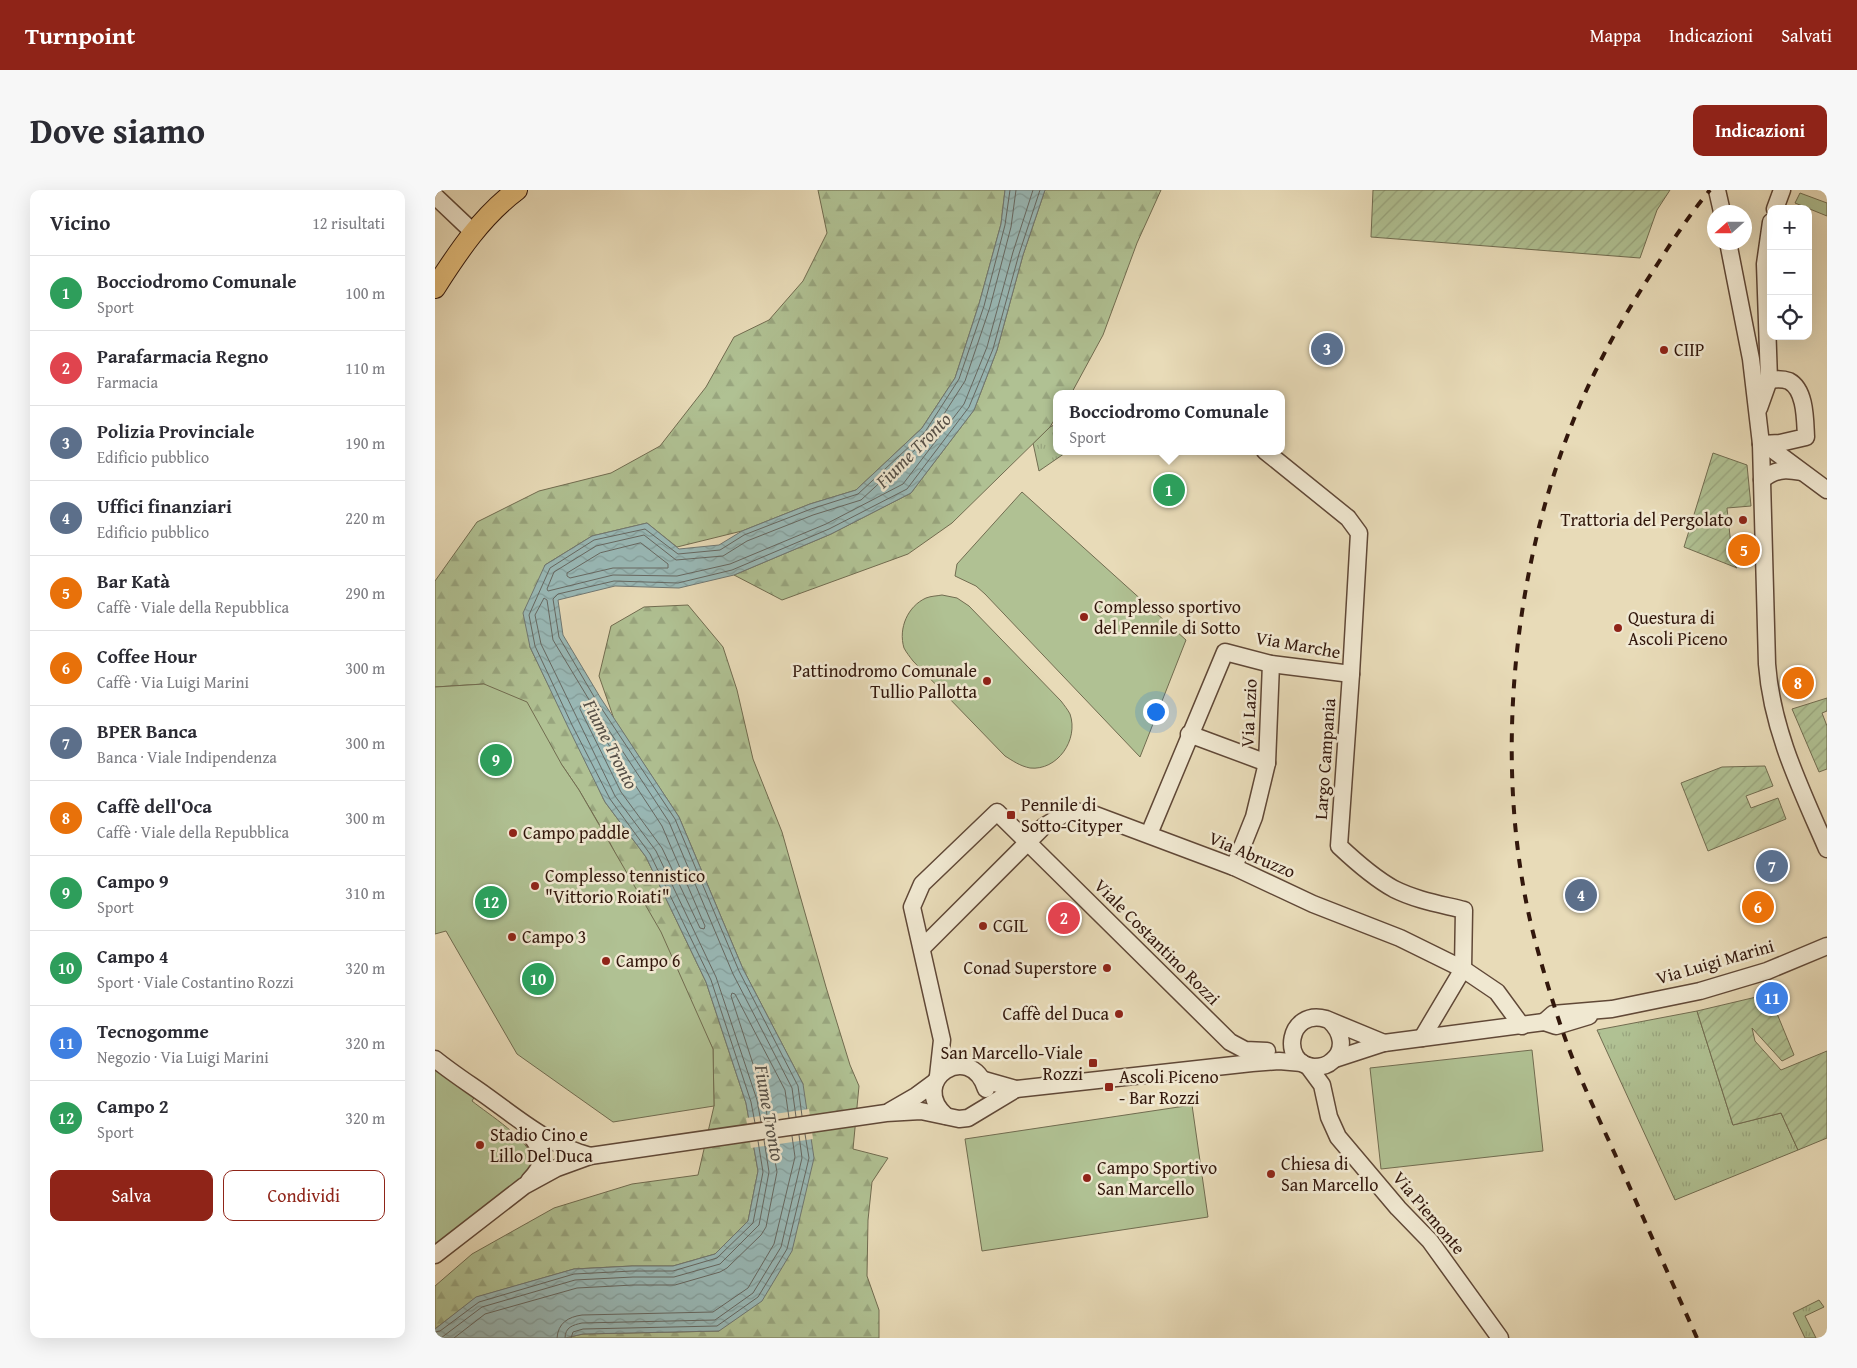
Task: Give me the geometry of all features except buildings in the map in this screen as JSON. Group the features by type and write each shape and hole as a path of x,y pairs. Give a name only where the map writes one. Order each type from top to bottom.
{"main road":[{"path":"435,288 473,232 504,200 517,190"}],"street":[{"path":"1717,190 1720,205"},
{"path":"1776,205 1782,190"},
{"path":"435,196 473,232"},
{"path":"1730,250 1751,359 1761,444 1767,664 1771,700 1788,758 1827,849"},
{"path":"1757,412 1769,380 1765,264 1767,250"},
{"path":"1769,380 1789,381 1797,389 1805,408 1805,437 1794,456"},
{"path":"1761,444 1780,443 1805,437"},
{"path":"1761,444 1773,450 1827,490"},
{"name":"Largo Campania","path":"1270,455 1348,518 1359,533 1339,846 1367,871 1393,888 1418,899 1464,910 1463,969"},
{"path":"1762,480 1778,470 1801,472"},
{"name":"Via Marche","path":"1149,834 1189,734 1225,652 1271,664 1351,674"},
{"name":"Via Lazio","path":"1234,866 1254,817 1267,763 1271,664"},
{"name":"Via Lazio","path":"1189,734 1267,763"},
{"name":"Via Abruzzo","path":"922,948 1043,827 1069,811 1090,813 1234,866 1313,904 1400,938 1463,969 1497,992 1523,1026"},
{"name":"Viale Costantino Rozzi","path":"922,948 912,907 922,884 997,812 1230,1042 1245,1050 1267,1051"},
{"name":"Via Luigi Marini","path":"1523,1026 1544,1022 1555,1026 1561,1025 1612,1009 1680,996 1726,984 1767,971 1827,946"},
{"path":"922,948 942,1040 937,1079 933,1091 934,1100 939,1110 946,1116"},
{"path":"1421,1038 1463,969"},
{"path":"1252,1062 1294,1032 1301,1023 1308,1019 1322,1018 1384,1043"},
{"path":"1330,1021 1337,1029 1341,1039 1341,1048 1332,1061"},
{"path":"983,1080 1016,1089 1252,1062 1305,1064 1321,1067 1332,1061 1384,1043 1523,1026"},
{"path":"1294,1032 1292,1039 1294,1052 1305,1064"},
{"path":"942,1040 964,1066 978,1073 983,1080 987,1095 981,1110"},
{"path":"435,1059 523,1124 568,1150 593,1156"},
{"name":"Via Piemonte","path":"1322,1085 1332,1061"},
{"name":"Via Piemonte","path":"1305,1064 1322,1085 1329,1117 1338,1137 1398,1208 1430,1241 1500,1338"},
{"path":"885,1113 916,1096 950,1068 964,1066"},
{"path":"435,1255 525,1186 557,1168 593,1156 885,1113 921,1111 959,1120 968,1118 1016,1089"},
{"path":"523,1124 539,1146 543,1156 541,1168 525,1186"}],"green space":[{"path":"818,190 1005,190 1001,224 979,304 955,378 922,428 856,490 810,504 742,531 677,547 647,523 592,536 545,565 530,647 605,802 646,857 706,982 746,1103 758,1171 748,1221 715,1254 673,1266 574,1269 477,1297 435,1329 435,1286 472,1254 554,1208 632,1184 698,1175 714,1106 713,1049 609,841 579,790 562,765 484,684 435,687 435,581 477,522 539,491 611,473 660,446 706,387 734,337 769,320 803,281 827,233"},
{"path":"1045,190 1161,190 1137,243 1103,335 1073,390 1053,390 1053,422 1050,427 952,523 908,554 782,600 734,575 831,534 911,493 974,410 997,350 1023,255"},
{"path":"1373,190 1670,190 1657,210 1640,258 1371,237"},
{"path":"1800,193 1827,203 1827,216 1812,210 1812,205 1795,203"},
{"path":"1053,426 1053,455 1062,455 1039,471 1033,443"},
{"path":"1713,453 1747,465 1751,506 1727,508 1733,564 1737,568 1684,547"},
{"name":"Complesso sportivo del Pennile di Sotto","path":"1022,492 1186,640 1140,757 985,594 976,586 955,576 957,564"},
{"name":"Pattinodromo Comunale Tullio Pallotta","path":"942,595 957,598 969,606 1061,701 1070,714 1072,724 1068,743 1064,752 1057,759 1040,768 1030,768 1020,765 1005,756 913,661 904,648 902,640 906,618 914,606 926,598"},
{"path":"688,605 723,647 737,690 753,759 782,832 826,987 850,1065 859,1086 853,1149 888,1158 872,1182 868,1220 867,1276 879,1310 879,1338 565,1338 583,1334 719,1331 803,1084 743,969 679,817 614,719 599,676 611,626 644,607"},
{"name":"Complesso tennistico \"Vittorio Roiati\"","path":"484,684 527,702 661,932 713,1049 714,1106 613,1122 517,1054 446,931 435,934 435,687"},
{"path":"1827,698 1827,711 1822,713 1827,726 1827,769 1819,772 1792,709"},
{"path":"1765,766 1773,786 1746,796 1751,808 1778,798 1786,819 1708,851 1681,783 1722,767"},
{"path":"1769,994 1794,1055 1782,1061 1752,1028 1755,1041 1781,1070 1827,1051 1827,1138 1798,1150 1781,1113 1733,1125 1697,1011"},
{"path":"1697,1011 1733,1125 1781,1113 1798,1150 1675,1200 1597,1030"},
{"path":"1532,1050 1543,1151 1381,1169 1370,1068"},
{"name":"Stadio Cino e Lillo Del Duca","path":"435,1051 481,1086 472,1101 517,1136 530,1152 533,1166 530,1171 435,1247"},
{"name":"Campo Sportivo San Marcello","path":"1192,1105 1208,1217 982,1251 965,1139"},
{"path":"1819,1300 1824,1307 1805,1316 1816,1338 1805,1338 1793,1313"}],"water":[{"name":"Fiume Tronto","path":"1005,190 1045,190 1023,255 997,350 974,410 911,493 831,534 734,575 679,588 615,586 558,600 563,635 600,697 679,817 743,969 803,1084 814,1158 792,1251 762,1301 719,1331 583,1334 565,1338 435,1338 435,1329 476,1297 574,1269 673,1266 715,1254 748,1221 758,1171 746,1103 706,982 646,857 605,802 530,647 523,613 545,565 592,536 647,523 679,549 719,545 742,531 810,504 856,490 922,428 955,378 979,304 1001,224"}],"pier":[{"path":"809,1109 813,1139 751,1148 746,1118"}],"railway":[{"path":"1697,1338 1579,1075 1549,989 1536,944 1521,875 1513,803 1512,729 1517,654 1528,579 1544,506 1567,437 1595,372 1623,320 1673,240 1710,190"}],"place":[{"name":"Polizia Provinciale","path":"1327,349"},
{"name":"CIIP","path":"1664,350"},
{"name":"Bocciodromo Comunale","path":"1169,490"},
{"name":"Trattoria del Pergolato","path":"1743,520"},
{"name":"Bar Katà","path":"1744,550"},
{"name":"Complesso sportivo del Pennile di Sotto","path":"1084,617"},
{"name":"Questura di Ascoli Piceno","path":"1618,628"},
{"name":"Pattinodromo Comunale Tullio Pallotta","path":"987,681"},
{"name":"Caffè dell'Oca","path":"1798,683"},
{"name":"Campo 9","path":"496,760"},
{"name":"Pennile di Sotto-Cityper","path":"1011,815"},
{"name":"Campo paddle","path":"513,833"},
{"name":"BPER Banca","path":"1772,866"},
{"name":"Complesso tennistico \"Vittorio Roiati\"","path":"535,886"},
{"name":"Uffici finanziari","path":"1581,895"},
{"name":"Campo 2","path":"491,902"},
{"name":"Coffee Hour","path":"1758,907"},
{"name":"Parafarmacia Regno","path":"1064,918"},
{"name":"CGIL","path":"983,926"},
{"name":"Campo 3","path":"512,937"},
{"name":"Campo 6","path":"606,961"},
{"name":"Conad Superstore","path":"1107,968"},
{"name":"Campo 4","path":"538,979"},
{"name":"Tecnogomme","path":"1772,998"},
{"name":"Caffè del Duca","path":"1119,1014"},
{"name":"San Marcello-Viale Rozzi","path":"1093,1063"},
{"name":"Ascoli Piceno - Bar Rozzi","path":"1109,1087"},
{"name":"Stadio Cino e Lillo Del Duca","path":"480,1145"},
{"name":"Chiesa di San Marcello","path":"1271,1174"},
{"name":"Campo Sportivo San Marcello","path":"1087,1178"}]}
